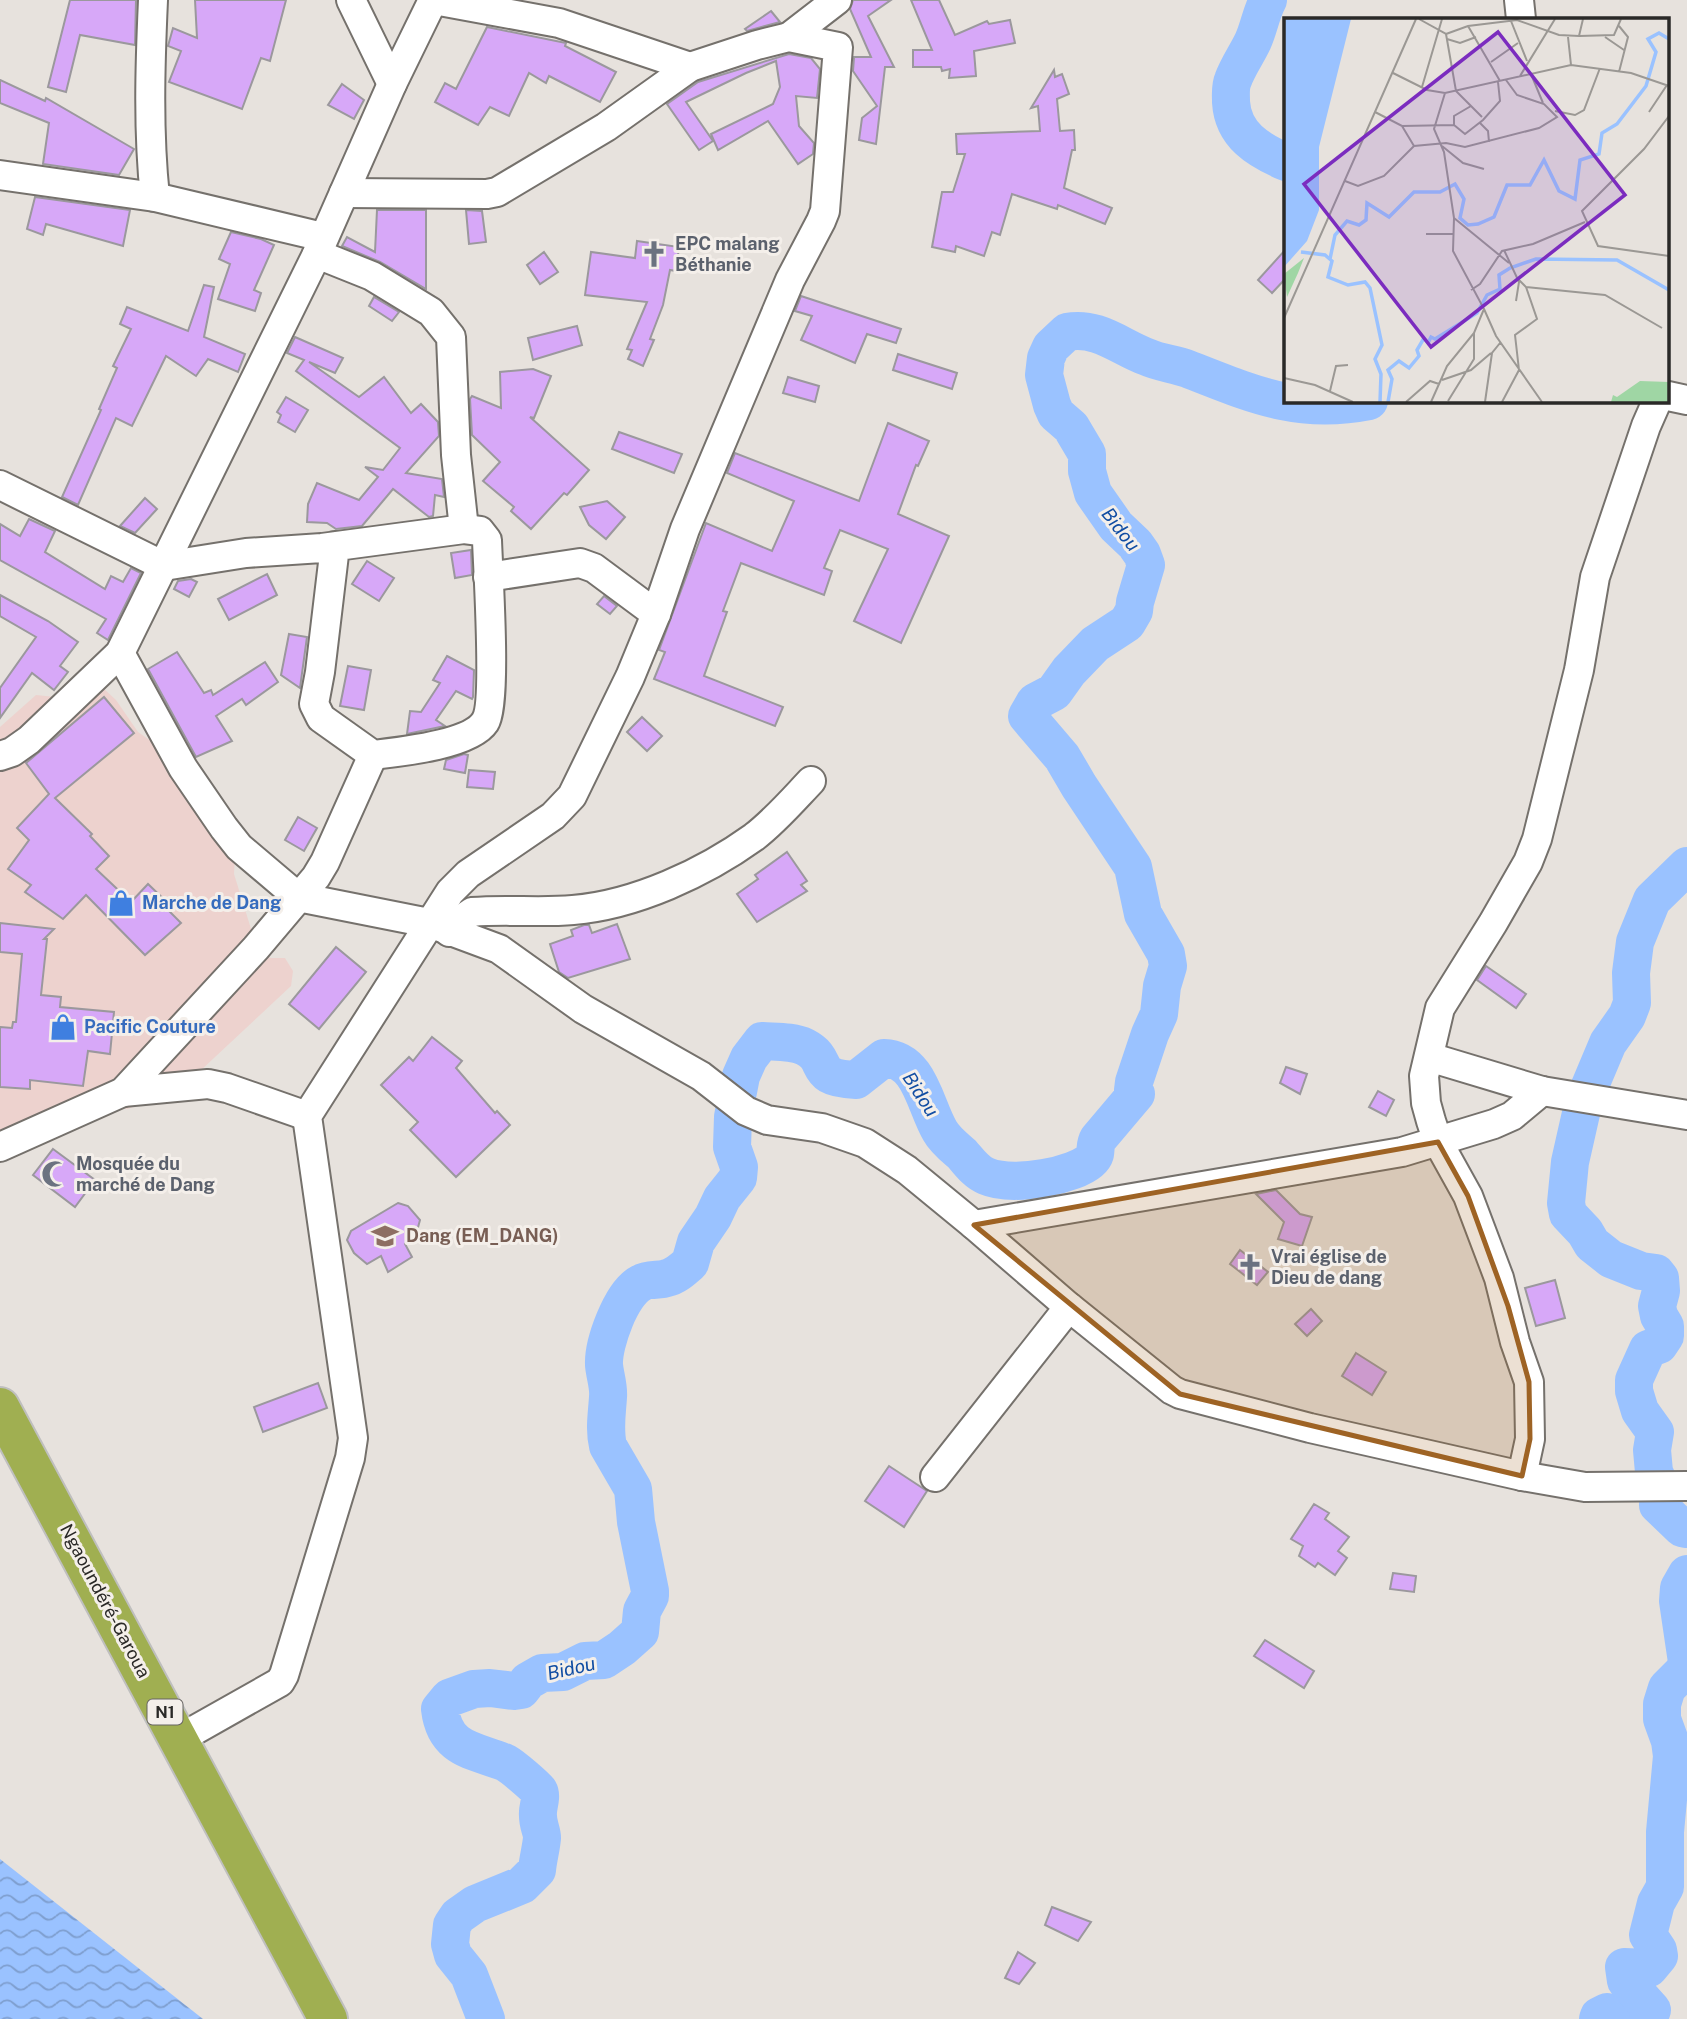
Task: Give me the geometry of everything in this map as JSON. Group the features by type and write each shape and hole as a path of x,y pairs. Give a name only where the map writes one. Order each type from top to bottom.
{"highway":[{"name":"Ngaoundéré-Garoua","path":"0,1407 328,2019"}],"street":[{"path":"153,0 150,54 151,159 155,197"},
{"path":"351,0 392,85"},
{"path":"0,756 12,752 29,740 120,653 320,245 392,85 434,0 559,23 690,67"},
{"path":"344,193 497,192 606,127 690,67 789,37 837,0"},
{"path":"1519,0 1521,18"},
{"path":"179,1739 280,1682 350,1458 353,1438 307,1116 439,928 450,892 468,874 553,816 572,796 631,677 685,529 790,280 825,211 838,47 789,37"},
{"path":"0,175 155,197 320,245 431,312 451,337 456,455 464,529"},
{"path":"1522,1476 1530,1439 1529,1382 1515,1342 1499,1278 1468,1196 1438,1142 1426,1103 1424,1076 1440,1008 1493,923 1528,862 1537,839 1579,670 1595,577 1657,402"},
{"path":"0,485 164,566 246,553 335,546 464,529 480,531 487,540 488,576 490,688 485,723 476,730 431,747 373,755 321,718 314,704 335,546"},
{"path":"488,576 580,563 594,568 656,614"},
{"path":"120,653 183,768 224,828 239,847 298,897 439,928 499,949 583,1009 701,1076 735,1103 767,1120 822,1128 865,1143 907,1170 1172,1390 1310,1428 1522,1476 1585,1487 1667,1486"},
{"path":"123,1092 256,948 316,877 373,755"},
{"path":"439,928 459,921 472,912 574,910 622,902 663,887 721,858 755,836 811,781"},
{"path":"1429,1057 1542,1091 1686,1115"},
{"path":"0,1147 123,1092 208,1084 228,1087 307,1116"},
{"path":"974,1225 1402,1152 1512,1116 1542,1091"},
{"path":"935,1477 1069,1307"}],"highlighted area":[{"path":"1438,1142 1468,1196 1508,1306 1529,1382 1530,1439 1522,1476 1180,1394 974,1225"}],"shaded area":[{"name":"Marche de Dang","path":"102,687 116,700 138,732 188,767 235,854 234,874 252,932 250,949 271,958 285,958 293,971 291,986 199,1072 152,1101 127,1109 114,1106 0,1146 0,727 36,695 84,700"}],"water":[{"path":"0,1859 203,2019 0,2019"}],"building":[{"path":"70,0 136,0 135,45 80,35 66,92 48,87"},
{"path":"195,0 286,0 270,61 261,58 242,109 169,82 181,51 168,46 173,28 197,38"},
{"path":"853,0 891,0 868,16 894,67 885,67 876,144 859,140 862,118 877,106 853,71 854,57 871,57 850,9"},
{"path":"911,0 939,0 955,35 987,21 989,24 1010,20 1015,43 974,51 976,76 949,78 950,69 942,71 941,67 913,67 913,50 932,50"},
{"path":"771,11 780,22 747,31 745,29"},
{"path":"487,27 566,43 565,46 616,72 600,102 549,76 546,83 529,73 509,116 490,107 478,125 435,102 445,83 456,89"},
{"path":"789,54 811,58 820,69 817,98 796,96 799,126 814,143 813,154 798,164 768,121 718,150 711,134 773,104 780,87 776,61 686,102 713,141 699,150 667,104 698,82"},
{"path":"1054,70 1055,77 1062,74 1069,94 1057,99 1060,131 1074,130 1075,150 1072,150 1064,188 1112,208 1105,224 1058,205 1057,209 1012,194 1000,235 992,232 984,256 956,246 955,252 932,247 942,192 953,192 965,154 957,154 956,134 1040,131 1038,106 1031,108"},
{"path":"0,80 45,101 46,98 134,149 119,175 43,164 49,123 0,103"},
{"path":"342,84 364,100 354,119 328,105"},
{"path":"35,197 130,210 123,246 46,224 43,235 27,229"},
{"path":"377,210 426,210 426,289 380,262 342,246 347,237 375,252"},
{"path":"466,210 482,211 486,242 469,244"},
{"path":"231,232 274,245 254,290 261,293 255,311 218,299 230,264 219,259"},
{"path":"637,241 679,247 676,271 670,270 663,305 650,339 654,340 643,366 628,359 632,350 627,349 647,302 585,295 591,252 635,258"},
{"path":"1284,251 1284,280 1272,293 1258,280"},
{"path":"544,252 558,272 540,284 527,265"},
{"path":"204,285 214,287 204,337 245,354 238,372 208,359 196,376 166,356 132,426 116,418 78,505 62,497 101,410 99,409 117,368 113,366 131,329 120,324 127,307 188,331"},
{"path":"801,296 901,329 896,343 867,334 855,363 801,340 812,316 795,311"},
{"path":"374,297 399,312 392,321 369,306"},
{"path":"577,326 582,345 533,360 528,338"},
{"path":"295,337 343,358 335,373 309,362 359,397 384,377 411,413 421,404 438,422 439,436 406,473 442,479 444,497 435,495 433,516 429,517 393,489 362,526 336,529 327,523 307,522 308,504 317,483 359,500 378,477 365,467 383,470 400,448 296,371 304,360 287,353"},
{"path":"898,354 957,373 952,389 893,370"},
{"path":"533,369 551,376 534,418 530,417 589,470 531,529 511,511 514,507 483,481 500,462 472,435 470,399 472,396 501,408 500,372"},
{"path":"788,377 819,386 815,402 783,393"},
{"path":"286,397 308,410 295,432 278,422 281,415 277,412"},
{"path":"888,423 929,441 918,466 916,465 898,514 949,536 901,643 854,621 888,549 840,530 824,568 832,571 824,595 741,563 723,611 727,612 704,676 783,707 775,726 654,679 665,652 659,650 706,523 772,551 794,501 727,473 735,453 859,501"},
{"path":"619,432 682,454 674,473 612,449"},
{"path":"145,498 157,509 135,533 120,526"},
{"path":"607,501 625,517 606,539 589,525 580,507"},
{"path":"29,519 55,531 45,552 105,589 111,576 123,582 131,568 141,573 108,640 97,633 106,619 0,560 0,524 20,536"},
{"path":"471,550 472,575 455,578 451,553"},
{"path":"367,561 394,578 379,601 352,584"},
{"path":"267,574 277,595 229,620 218,599"},
{"path":"191,579 197,582 189,597 174,589 178,581"},
{"path":"0,595 48,621 78,642 60,666 68,672 54,690 32,673 0,718 0,688 36,637 0,616"},
{"path":"604,596 617,606 610,614 597,604"},
{"path":"289,634 307,637 300,688 281,675"},
{"path":"177,652 204,693 211,690 213,695 265,662 278,682 246,705 242,699 216,716 232,741 196,757 148,669"},
{"path":"447,656 474,670 472,699 456,691 436,720 445,726 407,734 410,711 421,712 440,683 433,680"},
{"path":"348,666 371,670 364,710 340,706"},
{"path":"104,697 134,733 55,798 92,834 90,836 109,856 96,869 131,902 148,884 170,905 167,909 181,923 145,955 86,895 63,919 25,892 31,885 8,869 29,840 17,828 49,794 26,763"},
{"path":"642,717 662,736 647,751 627,732"},
{"path":"468,755 465,773 444,769 446,760"},
{"path":"469,770 495,772 493,789 467,787"},
{"path":"298,817 317,828 304,851 285,840"},
{"path":"787,852 807,881 801,885 807,891 757,922 737,894 758,879 755,875"},
{"path":"0,923 54,929 44,939 47,939 41,995 61,997 60,1007 114,1012 110,1054 88,1051 83,1086 30,1080 30,1089 0,1087 0,1027 12,1028 13,1022 16,1022 22,954 0,952"},
{"path":"617,924 630,959 568,978 559,972 550,944 573,936 571,930 584,925 589,925 592,933"},
{"path":"336,947 366,972 319,1029 289,1004"},
{"path":"1486,966 1526,994 1516,1008 1477,980"},
{"path":"432,1037 462,1061 456,1068 495,1113 497,1111 510,1125 456,1177 410,1130 418,1122 381,1085 409,1057 413,1061"},
{"path":"1286,1067 1307,1074 1300,1094 1280,1083"},
{"path":"1378,1091 1394,1100 1386,1116 1369,1107"},
{"path":"53,1149 95,1180 75,1207 33,1175"},
{"path":"1276,1190 1300,1214 1312,1217 1302,1246 1278,1239 1284,1222 1256,1194"},
{"path":"398,1203 408,1206 420,1220 417,1231 405,1244 412,1257 388,1272 381,1256 367,1264 354,1253 347,1240 351,1231"},
{"path":"1240,1250 1268,1272 1257,1285 1230,1264"},
{"path":"1555,1280 1565,1318 1536,1326 1525,1288"},
{"path":"1311,1309 1322,1321 1307,1336 1295,1324"},
{"path":"1356,1353 1386,1372 1372,1395 1342,1376"},
{"path":"318,1383 327,1408 263,1432 254,1407"},
{"path":"889,1466 927,1491 904,1527 865,1501"},
{"path":"1314,1504 1329,1513 1325,1519 1349,1537 1338,1551 1347,1558 1335,1575 1318,1563 1315,1567 1299,1556 1303,1546 1291,1539"},
{"path":"1393,1573 1416,1576 1414,1592 1390,1589"},
{"path":"1265,1640 1314,1671 1304,1688 1254,1656"},
{"path":"1052,1907 1091,1922 1078,1941 1045,1925"},
{"path":"1018,1952 1035,1963 1019,1984 1005,1978"}],"waterway":[{"name":"Bidou","path":"1268,0 1253,41 1233,80 1231,102 1237,124 1249,140 1284,161"},
{"name":"Bidou","path":"486,2019 469,1975 453,1955 450,1944 452,1925 458,1916 475,1904 522,1885 537,1870 542,1838 538,1816 540,1793 506,1763 463,1747 455,1741 443,1723 440,1709 449,1698 474,1689 521,1690 528,1681 542,1673 563,1672 585,1661 604,1660 640,1632 642,1611 650,1591 636,1522 633,1489 608,1446 608,1393 604,1356 615,1320 627,1297 644,1281 673,1276 690,1263 696,1242 722,1198 738,1178 739,1167 732,1147 733,1117 741,1076 749,1058 762,1041 795,1044 813,1052 826,1072 832,1076 856,1080 884,1058 896,1060 914,1075 940,1131 947,1140 979,1172 1007,1181 1049,1177 1087,1163 1095,1154 1098,1139 1136,1094 1133,1090 1134,1082 1159,1014 1162,986 1168,966 1166,954 1143,914 1133,867 1062,757 1027,716 1035,702 1054,692 1069,671 1095,644 1127,623 1134,611 1146,565 1135,544 1116,526 1093,493 1087,471 1087,454 1071,427 1056,414 1052,405 1044,375 1046,358 1051,347 1067,332 1089,332 1152,359 1284,402"},
{"name":"Bidou","path":"1286,402 1320,405 1362,402"},
{"path":"1687,866 1652,900 1635,942 1631,973 1632,1003 1627,1016 1608,1043 1584,1100 1570,1162 1566,1203 1568,1214 1592,1244 1611,1259 1641,1271 1656,1273 1660,1278 1661,1291 1657,1306 1665,1326 1665,1336 1659,1345 1648,1349 1634,1380 1634,1391 1640,1411 1655,1432 1652,1450 1654,1472 1659,1483 1658,1505 1682,1528 1687,1529"},
{"path":"1687,1574 1679,1588 1678,1601 1687,1662"},
{"path":"1648,2019 1652,2010 1626,1981 1624,1967 1649,1968 1659,1956 1648,1935 1656,1903 1665,1887 1665,1832 1672,1756 1662,1719 1662,1704 1667,1688 1687,1668"},
{"path":"1598,2019 1607,2012 1628,2019"}],"place":[{"name":"EPC malang Béthanie","path":"654,254"},
{"name":"Marche de Dang","path":"121,903"},
{"name":"Pacific Couture","path":"63,1027"},
{"name":"Mosquée du marché de Dang","path":"55,1174"},
{"name":"Dang (EM_DANG)","path":"385,1236"},
{"name":"Vrai église de Dieu de dang","path":"1250,1267"}]}
